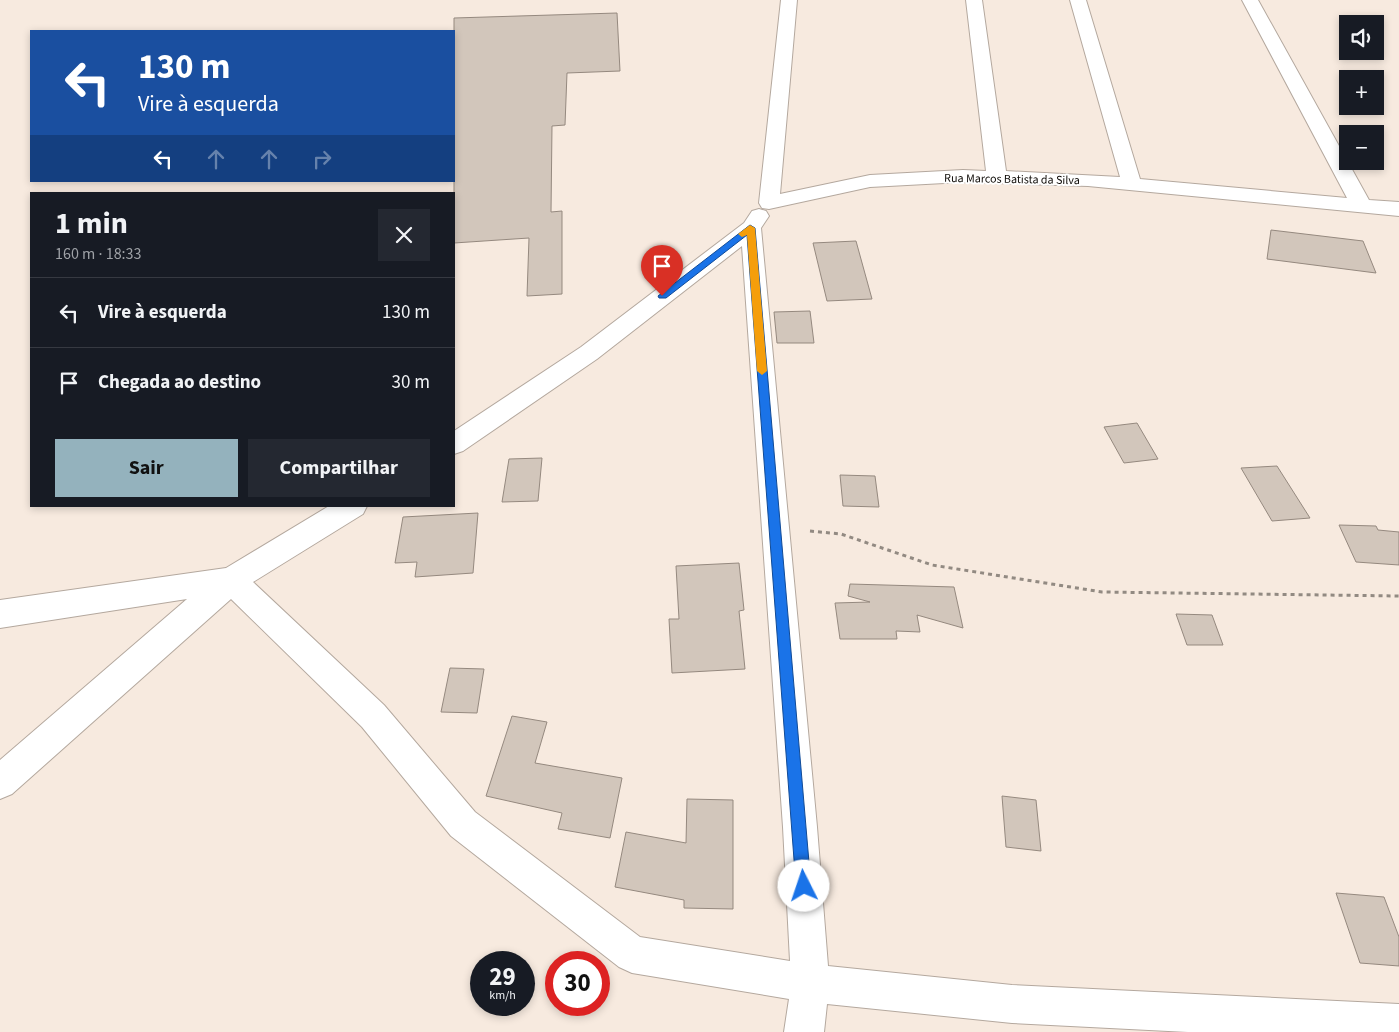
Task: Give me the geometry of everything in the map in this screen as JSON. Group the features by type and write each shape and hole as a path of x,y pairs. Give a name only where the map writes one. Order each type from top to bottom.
{"street":[{"path":"455,443 589,352 750,228 769,203 789,0"},
{"path":"974,0 997,177"},
{"path":"1078,0 1132,185"},
{"path":"1250,0 1362,206"},
{"name":"Rua Marcos Batista da Silva","path":"769,203 870,181 963,176 1088,180 1399,209"},
{"path":"750,228 800,827 810,983 804,1032"},
{"path":"0,782 231,580 351,507"},
{"path":"0,614 231,580"},
{"path":"231,580 373,716 464,824 632,954 810,983 1012,1004 1399,1023"}],"path":[{"path":"775,528 840,534 932,565 1102,592 1399,596"}],"building":[{"path":"617,13 620,71 567,73 565,125 552,126 551,212 562,211 562,294 527,296 529,238 455,243 454,18"},
{"path":"1271,230 1363,241 1376,273 1267,259"},
{"path":"856,241 872,299 827,301 813,243"},
{"path":"810,311 814,343 777,343 774,312"},
{"path":"1137,423 1158,459 1124,463 1104,427"},
{"path":"542,458 538,501 502,502 509,459"},
{"path":"1277,466 1310,518 1272,521 1241,468"},
{"path":"840,475 875,476 879,507 843,506"},
{"path":"478,513 473,573 415,577 417,562 395,563 403,517"},
{"path":"1339,525 1376,526 1378,530 1399,532 1399,565 1356,562"},
{"path":"739,563 744,610 739,611 745,669 672,673 669,619 679,619 676,566"},
{"path":"850,584 954,587 963,628 917,615 920,632 896,631 897,639 840,639 835,603 870,602 848,596"},
{"path":"1176,614 1212,615 1223,645 1187,645"},
{"path":"450,668 484,669 477,713 441,712"},
{"path":"512,716 547,722 535,763 622,778 610,838 558,829 562,813 486,796"},
{"path":"1002,796 1036,800 1041,851 1006,847"},
{"path":"687,799 733,800 733,909 684,908 684,900 615,887 626,832 686,843"},
{"path":"1336,893 1384,897 1399,937 1399,966 1360,963"}],"slow traffic":[{"path":"742,234 750,228 762,371"}],"route":[{"path":"662,296 750,228 804,886"}]}
